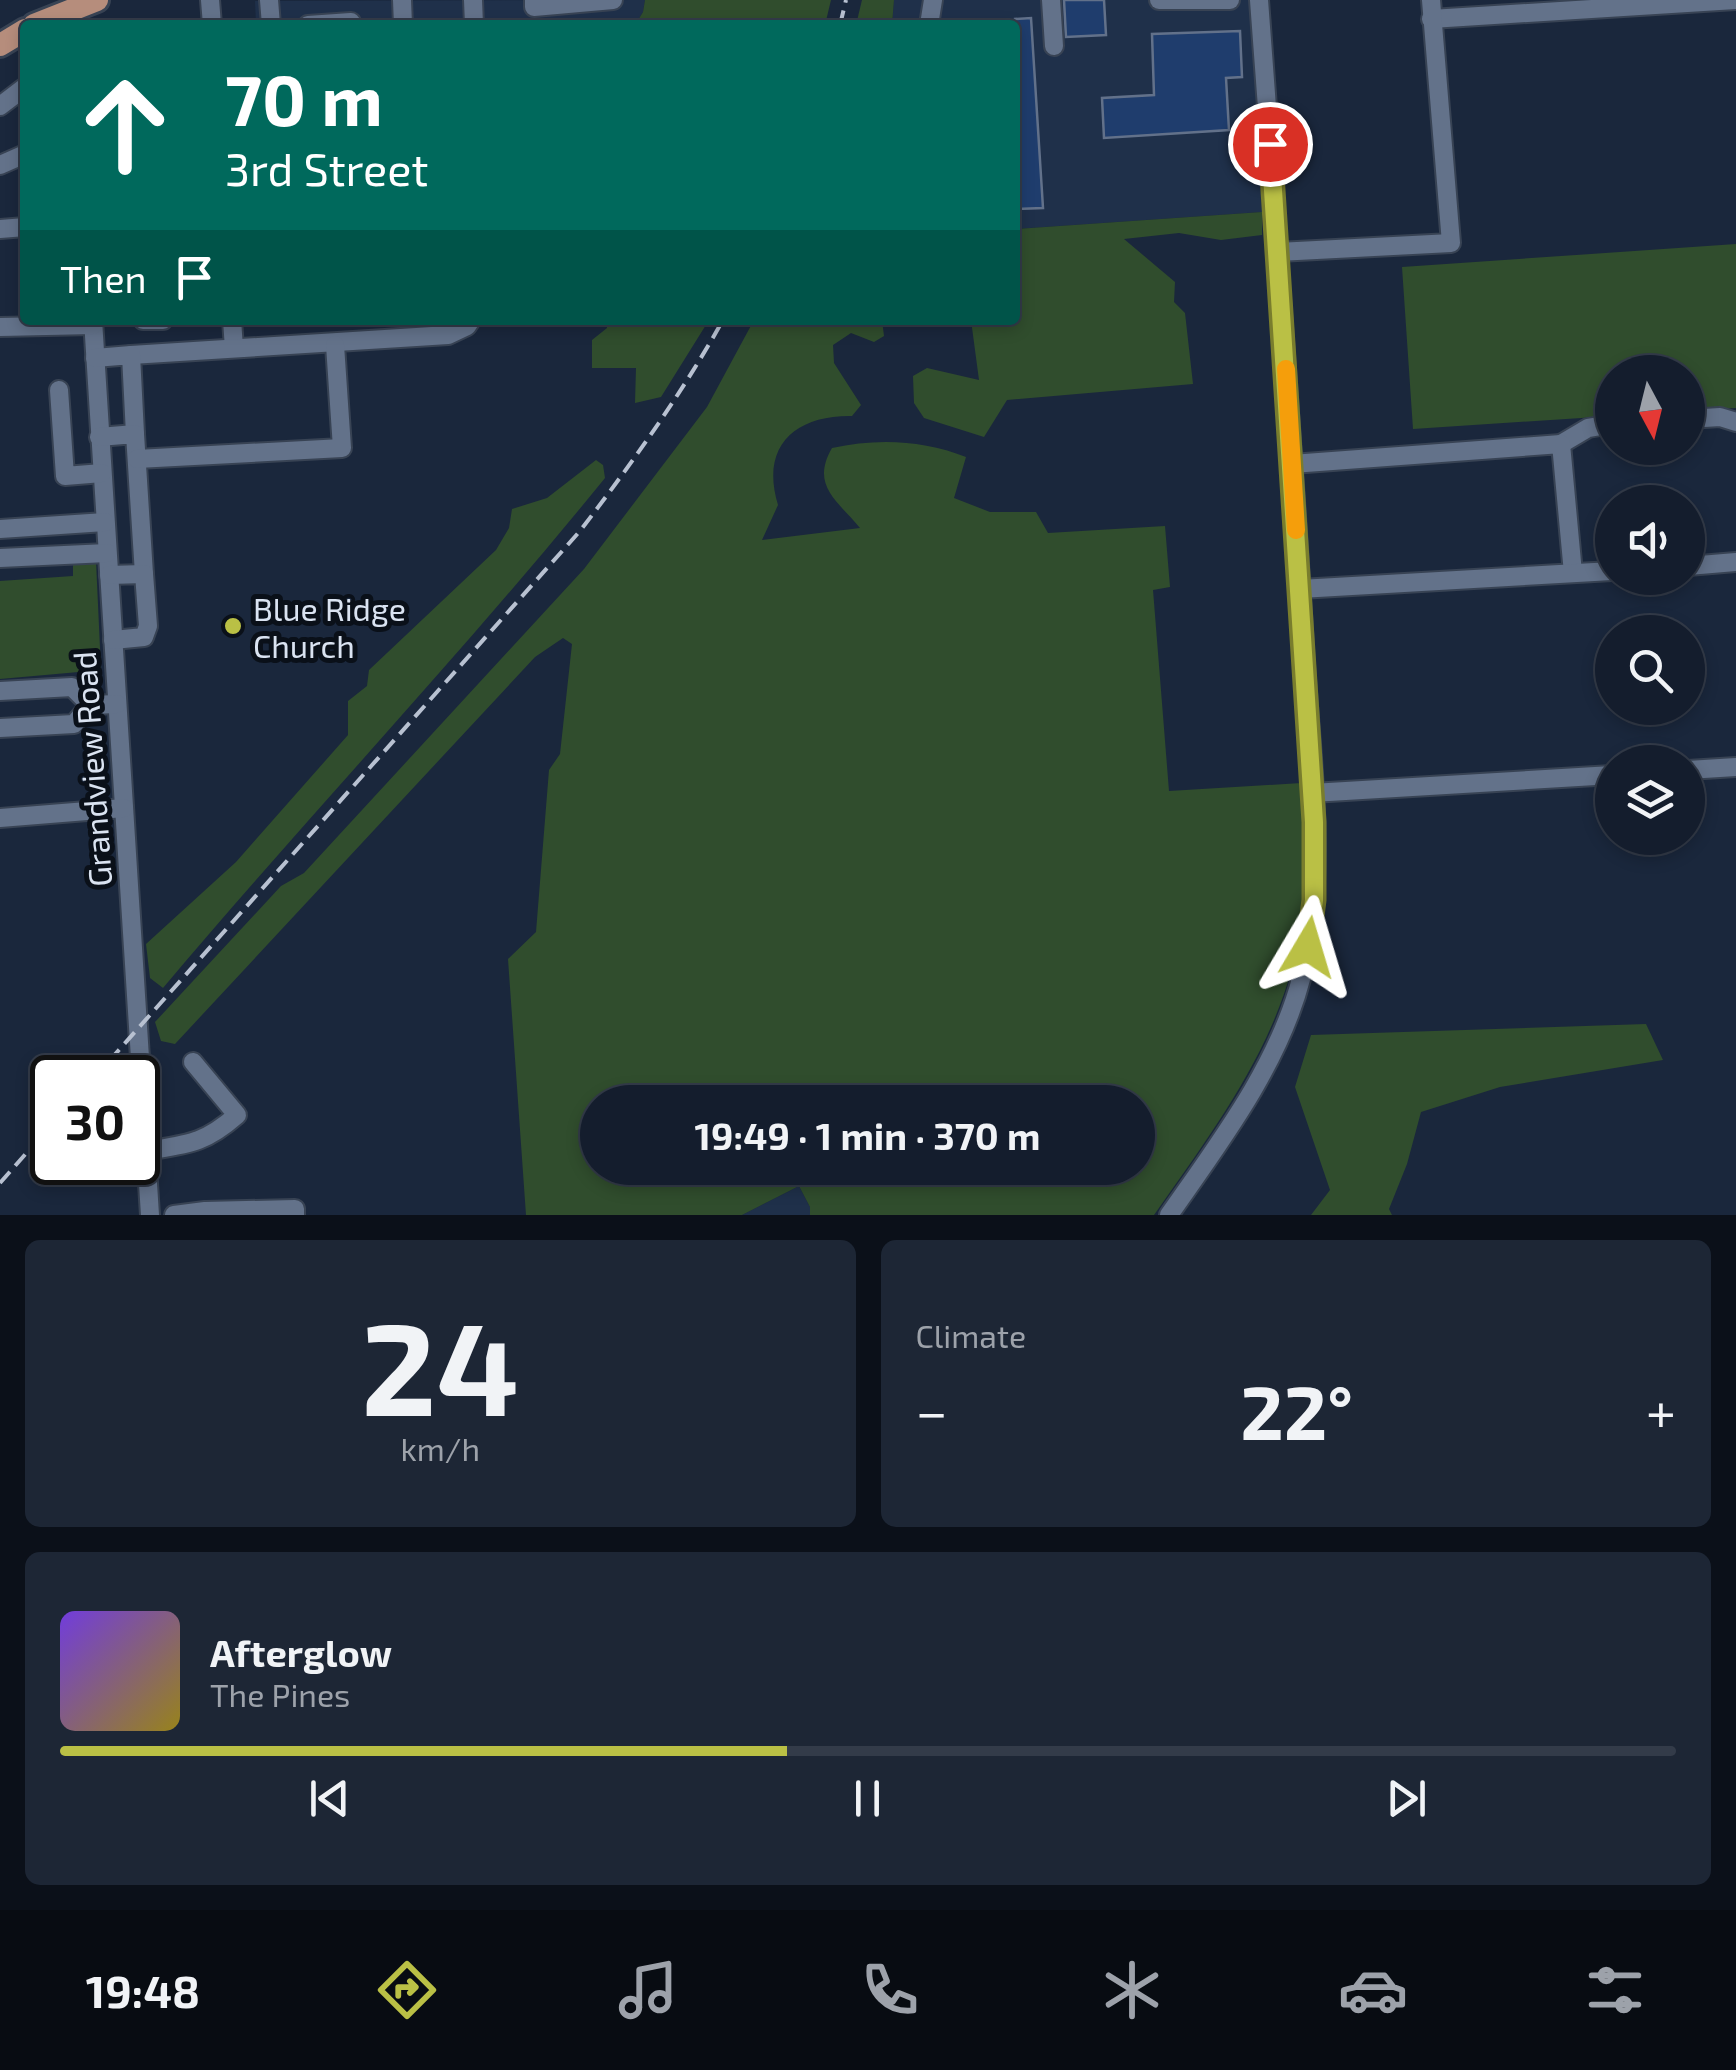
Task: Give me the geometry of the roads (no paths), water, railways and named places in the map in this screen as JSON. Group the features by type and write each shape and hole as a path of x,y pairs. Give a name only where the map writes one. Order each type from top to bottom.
{"main road":[{"path":"48,20 98,0"}],"street":[{"path":"534,0 534,6 612,0"},
{"path":"1050,0 1054,46"},
{"path":"1159,0 1230,0"},
{"path":"1169,1215 1260,1078 1290,1012 1308,947 1314,900 1300,589 1259,0"},
{"path":"1278,252 1451,243 1431,9 1736,0"},
{"path":"0,106 20,91"},
{"path":"0,327 37,325"},
{"name":"Grandview Road","path":"93,325 140,1055"},
{"path":"232,325 234,348"},
{"path":"95,358 335,345 412,329 448,336 468,325"},
{"path":"137,459 342,448 335,345"},
{"path":"113,640 144,637 148,626 132,356"},
{"path":"58,390 66,476 102,473"},
{"path":"61,417 98,415"},
{"path":"1705,418 1736,422"},
{"path":"1292,464 1561,444 1595,427"},
{"path":"99,437 135,434"},
{"path":"1561,444 1573,573"},
{"path":"1,524 105,522"},
{"path":"0,558 107,552"},
{"path":"1705,565 1736,562"},
{"path":"1300,589 1595,572"},
{"path":"109,575 144,574"},
{"path":"0,691 72,687 90,704 117,704"},
{"path":"0,728 74,724 90,704"},
{"path":"1705,769 1736,767"},
{"path":"1312,792 1595,776"},
{"path":"0,818 124,808"},
{"path":"160,1149 214,1136 237,1115 193,1062"},
{"name":"Grandview Road","path":"148,1185 150,1215"},
{"path":"174,1215 295,1208 296,1215"}],"railway":[{"path":"841,20 846,0"},
{"path":"114,1055 580,531 655,428 720,325"},
{"path":"0,1183 30,1149"}],"place":[{"name":"Blue Ridge Church","path":"233,626"}]}
